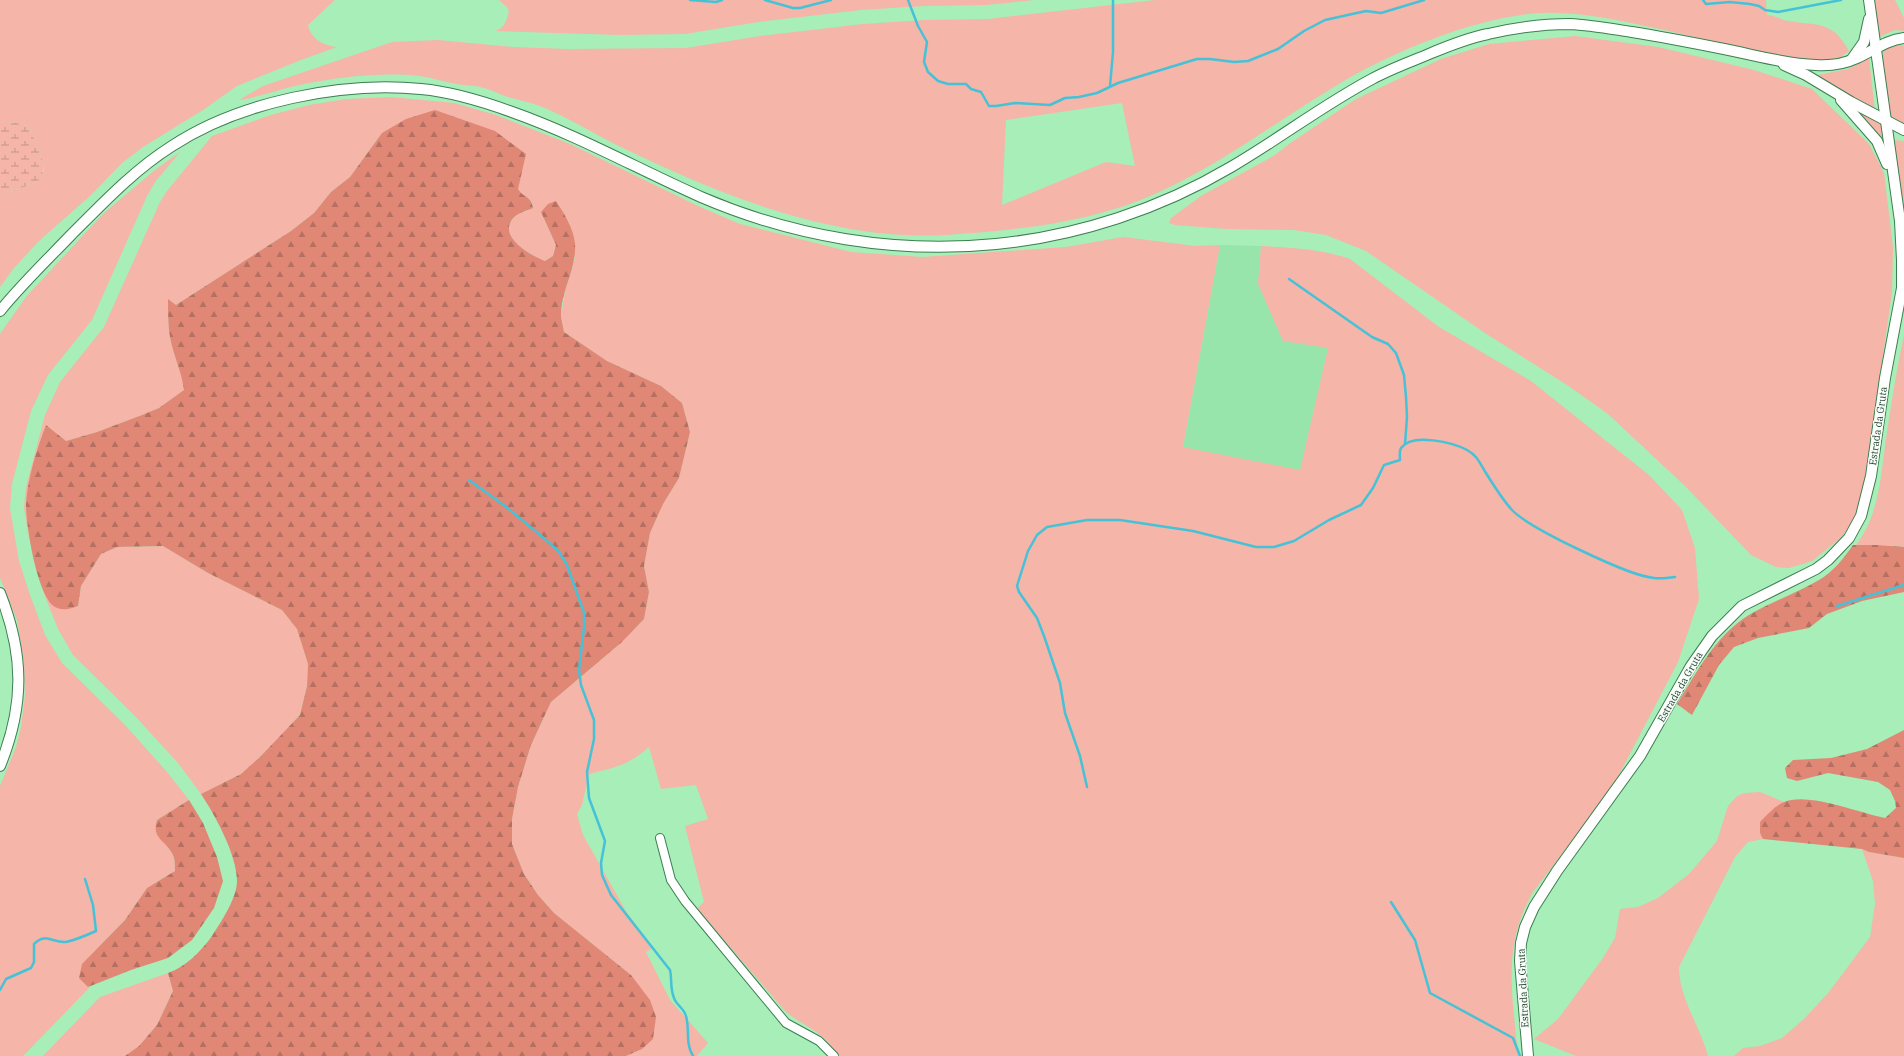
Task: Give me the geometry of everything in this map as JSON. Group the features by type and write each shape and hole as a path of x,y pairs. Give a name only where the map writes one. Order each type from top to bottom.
{"main road":[{"path":"1870,5 1900,221 1902,288 1894,334"},
{"path":"1851,61 1864,42 1870,5"},
{"path":"0,311 21,285 118,189 142,167 172,146 201,129 247,111 306,96 348,89 392,87 424,89 457,95 509,111 549,126 707,199 755,217 830,238 866,243 940,247 1018,242 1089,227 1122,218 1150,207 1224,171 1372,79 1458,42 1487,34 1546,26 1584,26 1669,38 1769,59 1818,65 1837,64 1851,61 1893,40 1904,38"},
{"path":"1769,59 1806,75 1904,130"},
{"path":"1830,88 1877,141 1895,188"},
{"path":"1894,334 1904,303"},
{"name":"Estrada da Gruta","path":"1528,1056 1520,961 1524,927 1557,871 1640,756 1691,666 1712,636 1742,606 1816,569 1842,546 1855,528 1861,516 1871,476 1885,378 1894,334"},
{"path":"0,593 12,627 19,669 16,715 0,766"}],"street":[{"path":"660,838 665,864 671,880 690,907 786,1023 819,1041 834,1056"}],"shaded area":[{"path":"1220,245 1261,246 1258,284 1328,348 1300,470 1183,448"}],"green space":[{"path":"0,0 335,0 308,25 315,38 327,45 337,47 237,86 203,110 143,147 122,163 91,195 39,241 14,268 0,287 0,196 37,182 44,171 44,164 31,131 24,124 0,121"},
{"path":"499,0 1034,0 986,5 924,6 861,10 758,22 685,34 620,35 495,31 503,26 509,11"},
{"path":"1155,0 1766,0 1767,15 1788,21 1823,26 1830,29 1837,34 1849,51 1835,61 1805,62 1660,29 1594,16 1545,13 1505,18 1457,30 1385,59 1342,82 1205,168 1157,193 1132,203 1106,212 1054,223 1001,231 947,235 904,235 862,231 820,223 779,212 739,198 660,165 540,106 476,86 455,84 419,76 376,75 347,77 304,84 239,100 263,86 392,42 438,40 513,47 567,49 686,48 760,36 863,24 925,20 988,19","holes":["1122,103 1135,166 1106,162 1002,205 1006,120"]},
{"path":"1874,0 1895,0 1904,18 1904,31 1895,30 1879,37"},
{"path":"1575,36 1658,47 1754,70 1812,89 1869,144 1884,173 1893,247 1892,292 1864,489 1852,525 1837,541 1812,561 1789,568 1776,567 1751,555 1685,486 1608,414 1567,385 1485,333 1366,251 1326,235 1294,230 1226,229 1175,225 1169,223 1171,218 1201,196 1275,155 1356,99 1441,59 1489,44"},
{"path":"1897,44 1904,46 1904,124 1893,121 1888,105 1883,77 1883,52 1889,46"},
{"path":"1869,58 1875,112 1813,76 1848,69"},
{"path":"391,97 454,103 496,115 570,144 698,206 740,224 851,252 922,257 1066,247 1123,237 1196,246 1220,245 1183,447 1300,470 1328,348 1283,341 1258,284 1261,246 1284,247 1328,253 1350,259 1439,327 1531,381 1649,475 1682,510 1695,548 1699,599 1678,662 1612,788 1533,892 1523,913 1516,933 1512,972 1512,993 1518,1056 836,1056 823,1037 785,1011 699,911 698,907 704,902 685,826 708,819 696,785 661,789 649,747 621,765 589,774 582,805 577,814 583,835 627,913 653,948 646,952 670,1000 708,1043 697,1056 626,1056 642,1049 631,975 554,913 538,895 524,874 512,844 512,819 518,787 531,745 551,702 622,642 644,619 649,592 644,566 650,533 663,504 679,478 690,432 682,403 661,386 607,361 564,332 561,316 565,292 575,258 541,212 556,245 553,256 545,261 526,251 520,246 511,235 509,229 510,223 514,217 533,208 531,201 517,189 517,182 524,164 382,133 350,177 331,192 314,213 291,231 176,305 169,300 168,311 172,346 185,390 159,408 97,432 66,441 46,425 36,453 26,504 29,540 24,507 26,487 45,415 60,382 104,327 160,202 167,191 212,136 271,115 309,105 346,99"},
{"path":"1853,108 1883,125 1885,145 1862,116"},
{"path":"435,110 495,131 526,154 518,189 531,201 533,208 514,217 510,223 509,229 511,235 520,246 526,251 545,261 553,256 556,245 541,212 548,204 556,201 565,216 574,237 575,253 574,262 561,308 564,332 607,361 661,386 682,403 690,432 679,478 663,504 650,533 644,566 649,592 644,619 622,642 551,702 531,745 518,787 512,819 512,844 524,874 538,895 554,913 631,975 650,1000 656,1017 653,1039 642,1049 626,1056 125,1056 139,1046 157,1025 173,991 168,973 187,963 203,947 224,917 234,895 237,881 233,859 219,824 201,794 241,774 260,757 300,715 307,686 308,664 297,629 282,610 208,573 163,546 117,547 101,554 81,586 78,606 66,609 55,607 43,589 38,575 28,528 26,505 28,485 39,444 46,425 66,441 97,432 159,408 184,390 168,323 168,299 176,305 291,231 314,213 331,192 350,177 382,133 406,119"},
{"path":"0,121 24,124 31,131 44,164 42,176 37,182 0,196"},
{"path":"1893,140 1904,141 1904,214"},
{"path":"180,152 155,182 147,196 92,320 48,375 31,411 12,484 10,508 19,561 30,595 45,635 62,663 125,725 167,772 189,800 157,820 156,831 160,839 173,855 175,861 175,871 147,888 125,920 82,964 88,987 90,987 23,1056 0,1056 0,786 16,747 21,727 25,696 24,662 17,620 0,578 0,334 26,297 103,214 155,170"},
{"path":"1904,335 1904,547 1856,545 1871,519 1879,491 1887,432"},
{"path":"1853,545 1904,547 1904,592 1862,601 1827,614 1809,628 1758,638 1734,647 1719,665 1692,715 1677,704 1708,655 1726,633 1757,610 1811,585 1824,577 1838,564"},
{"path":"163,546 208,573 282,610 297,629 308,664 307,686 300,715 260,757 241,774 201,794 178,763 135,716 73,655 58,629 41,586 51,603 55,606 59,608 70,608 78,606 81,586 101,554 117,547"},
{"path":"1904,730 1904,858 1869,852 1862,849 1763,839 1760,833 1760,822 1777,806 1784,802 1794,800 1820,801 1885,818 1896,808 1895,801 1890,790 1878,782 1828,773 1797,781 1787,778 1785,768 1793,760 1831,758 1867,749"},
{"path":"1760,792 1784,802 1771,811 1760,833 1763,839 1748,842 1735,857 1679,967 1682,990 1708,1056 1576,1056 1534,1039 1558,1019 1603,958 1615,938 1620,909 1638,907 1658,898 1689,874 1717,841 1728,806 1737,796 1745,793"},
{"path":"189,800 203,823 217,857 223,881 214,908 192,940 168,958 131,970 88,987 79,978 82,964 125,920 147,888 175,871 175,861 173,855 160,839 156,831 157,820"},
{"path":"1862,849 1869,852 1904,858 1904,1056 1734,1056 1743,1048 1760,1046 1782,1038 1804,1019 1829,992 1870,937 1875,904 1873,881"},
{"path":"168,973 173,991 157,1025 139,1046 125,1056 43,1056 100,997"}],"waterway":[{"path":"690,0 716,2 722,0"},
{"path":"765,0 793,8 800,8 831,0"},
{"path":"908,0 918,26 927,42 924,62 928,72 938,81 948,84 966,84 971,89 981,92 989,106 1015,103 1050,105 1065,98 1097,93 1118,83 1197,59 1234,62 1248,61 1278,49 1304,31 1325,20 1366,11 1381,13 1424,0"},
{"path":"1110,86 1113,52 1113,0"},
{"path":"1703,0 1706,4 1730,2 1750,4 1759,6 1765,10 1778,12 1841,0"},
{"path":"1289,279 1372,337 1388,344 1396,353 1404,375 1407,417 1405,444"},
{"path":"1087,787 1080,756 1065,713 1060,683 1044,636 1037,618 1019,592 1017,586 1028,551 1037,535 1047,527 1087,520 1120,520 1193,531 1256,547 1274,547 1294,541 1329,520 1361,505 1373,488 1384,465 1400,460 1401,448 1406,443 1433,440 1453,444 1474,455 1498,492 1512,510 1538,528 1580,550 1624,569 1654,578 1675,577"},
{"path":"469,480 505,506 546,540 559,552 567,565 584,613 584,627 579,670 581,685 594,720 594,739 587,772 589,798 605,841 601,863 602,875 611,895 670,970 673,995 686,1016 688,1041 693,1056"},
{"path":"1837,606 1904,585"},
{"path":"0,990 6,979 31,968 34,962 34,944 38,941 46,938 66,942 78,939 96,931 93,905 85,879"},
{"path":"1391,902 1415,940 1430,993 1513,1038 1520,1056"}]}
